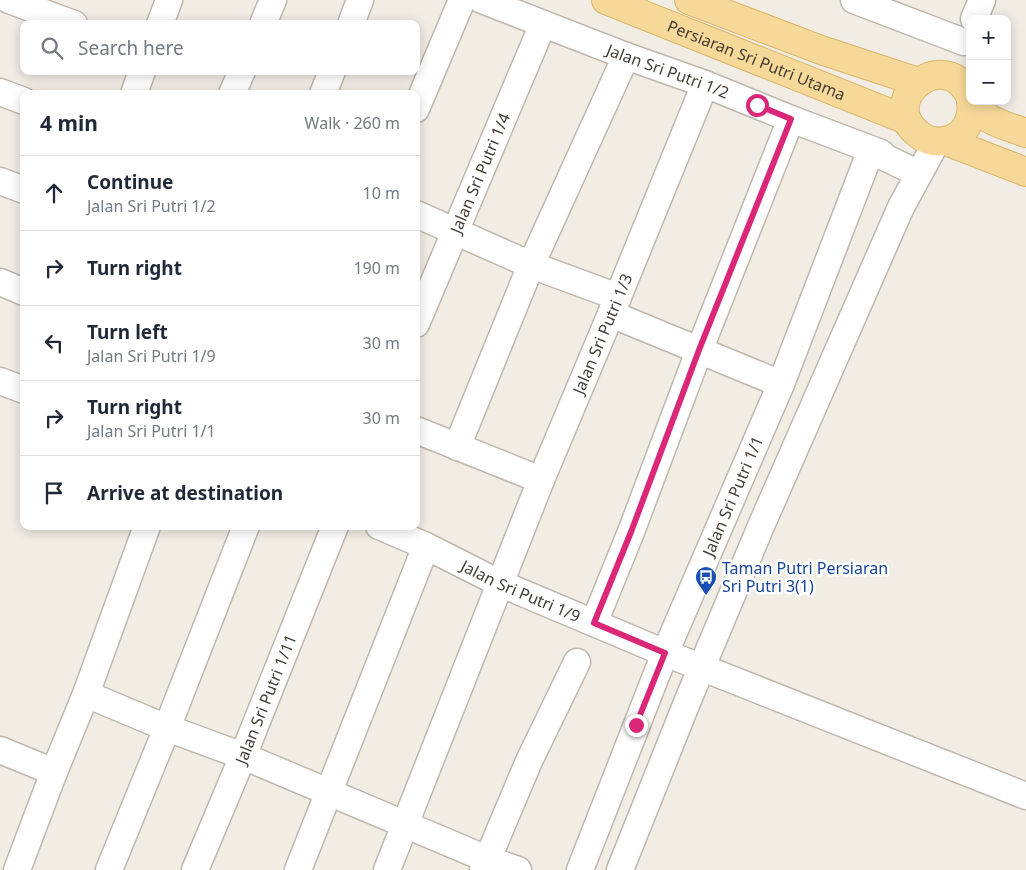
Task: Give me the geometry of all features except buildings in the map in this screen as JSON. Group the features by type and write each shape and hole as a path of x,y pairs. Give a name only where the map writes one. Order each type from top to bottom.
{"main road":[{"name":"Persiaran Sri Putri Utama","path":"606,0 926,133 1026,172"},
{"name":"Persiaran Sri Putri Utama","path":"689,0 821,50 918,82"},
{"path":"966,88 948,76 940,75 925,78 913,86 906,99 905,106 926,133 956,137 970,120 972,105"},
{"path":"974,105 989,119 1026,133"}],"street":[{"path":"9,0 63,20"},
{"path":"162,20 169,0"},
{"path":"265,20 274,0"},
{"path":"352,20 360,0"},
{"path":"420,100 462,0"},
{"name":"Jalan Sri Putri 1/2","path":"482,0 881,153 886,158 908,168"},
{"path":"854,0 966,28"},
{"path":"975,15 982,0"},
{"name":"Jalan Sri Putri 1/4","path":"420,315 543,24"},
{"path":"948,76 966,36"},
{"path":"457,447 531,265 626,56"},
{"path":"135,90 141,75"},
{"path":"234,90 240,75"},
{"path":"325,90 330,75"},
{"name":"Jalan Sri Putri 1/3","path":"387,870 499,583 615,306 705,84"},
{"path":"0,92 20,100"},
{"path":"594,623 631,532 699,350 791,119"},
{"path":"901,207 908,168 926,133"},
{"path":"620,870 761,526 901,207 926,133"},
{"name":"Jalan Sri Putri 1/1","path":"580,870 665,653 781,384 871,150"},
{"path":"0,181 20,188"},
{"path":"420,216 531,265 699,350 781,384"},
{"path":"0,282 20,290"},
{"path":"0,381 20,388"},
{"path":"420,432 541,480"},
{"path":"12,863 54,772 86,694 146,530"},
{"path":"109,870 244,530"},
{"name":"Jalan Sri Putri 1/11","path":"195,870 243,756 332,530"},
{"name":"Jalan Sri Putri 1/9","path":"388,530 426,546 499,583 665,653 1026,796"},
{"path":"298,870 426,546"},
{"path":"485,865 529,761 577,662"},
{"path":"86,694 167,728 243,756 405,824 485,865 518,870"},
{"path":"0,750 54,772"}],"place":[{"name":"Taman Putri Persiaran Sri Putri 3(1)","path":"706,596"}],"route":[{"path":"636,725 665,653 594,623 631,532 699,350 791,119 757,105"}]}
